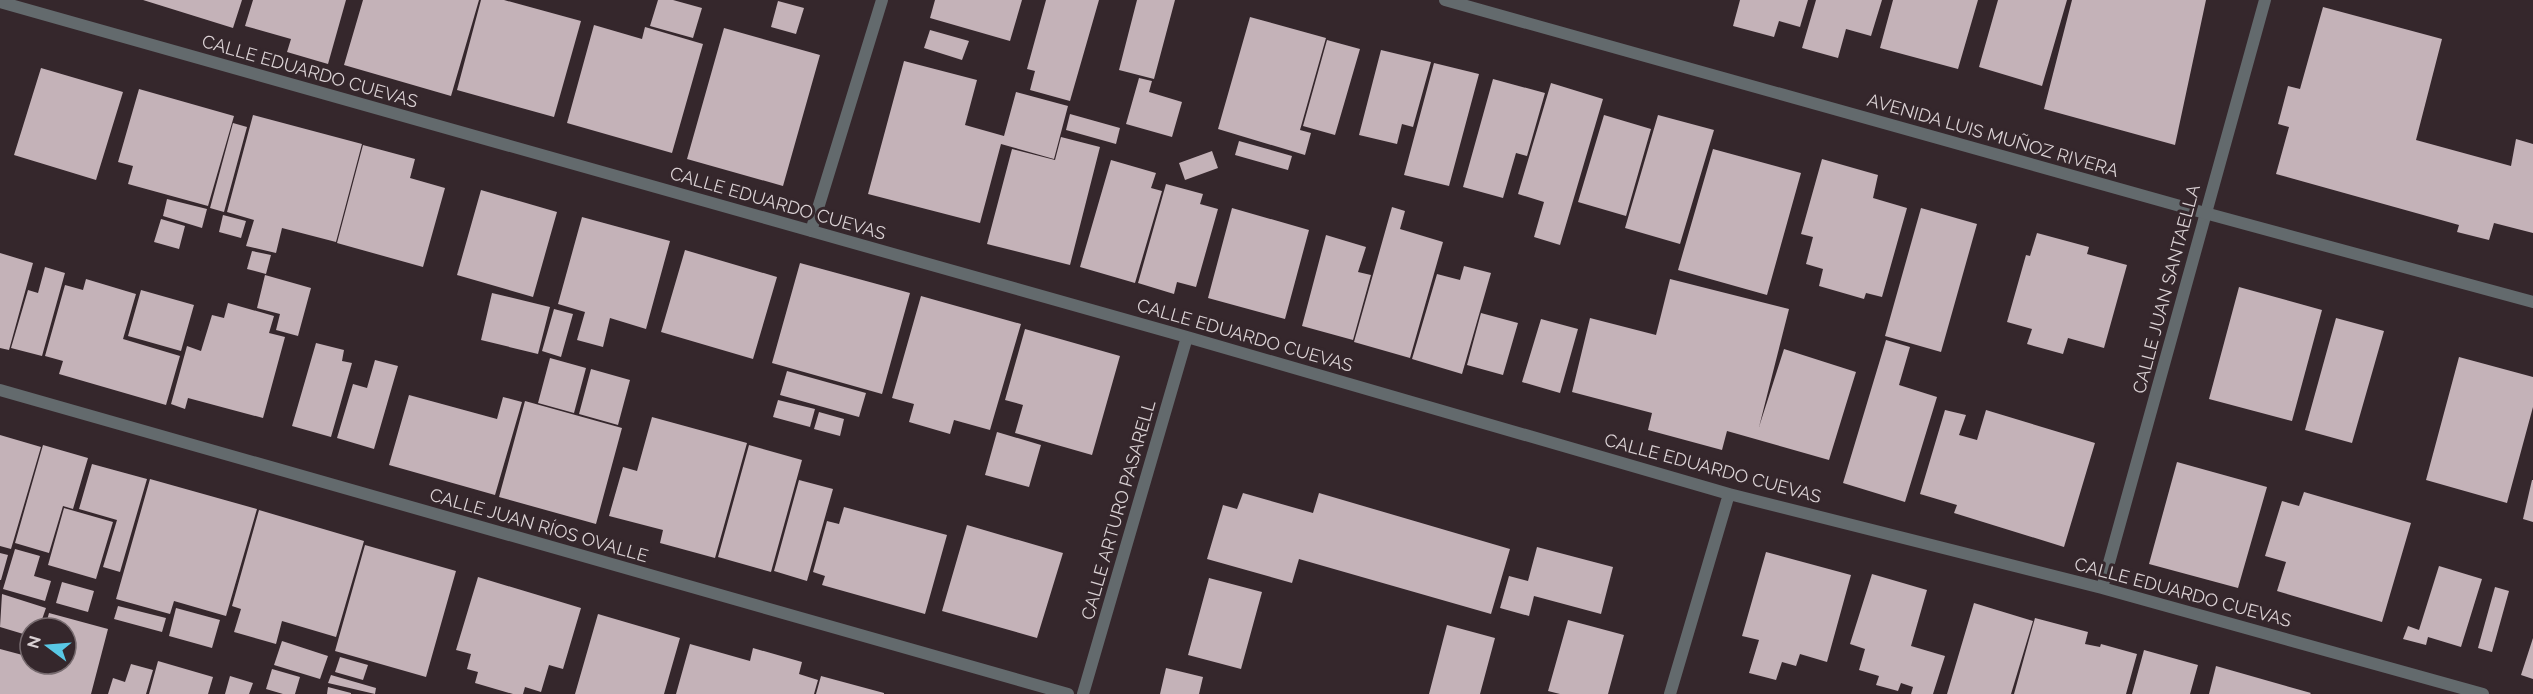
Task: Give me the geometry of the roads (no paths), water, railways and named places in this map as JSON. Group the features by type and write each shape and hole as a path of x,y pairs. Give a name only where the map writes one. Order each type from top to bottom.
{"street":[{"path":"812,231 882,0"},
{"name":"AVENIDA LUIS MUÑOZ RIVERA","path":"1445,0 2205,213 2533,302"},
{"name":"CALLE JUAN SANTAELLA","path":"2102,588 2265,0"},
{"name":"CALLE EDUARDO CUEVAS","path":"0,2 1187,337 1729,494 2102,588 2483,694"},
{"name":"CALLE ARTURO PASARELL","path":"1083,694 1187,337"},
{"name":"CALLE JUAN RÍOS OVALLE","path":"0,390 1068,694"},
{"path":"1670,694 1729,494"}]}
